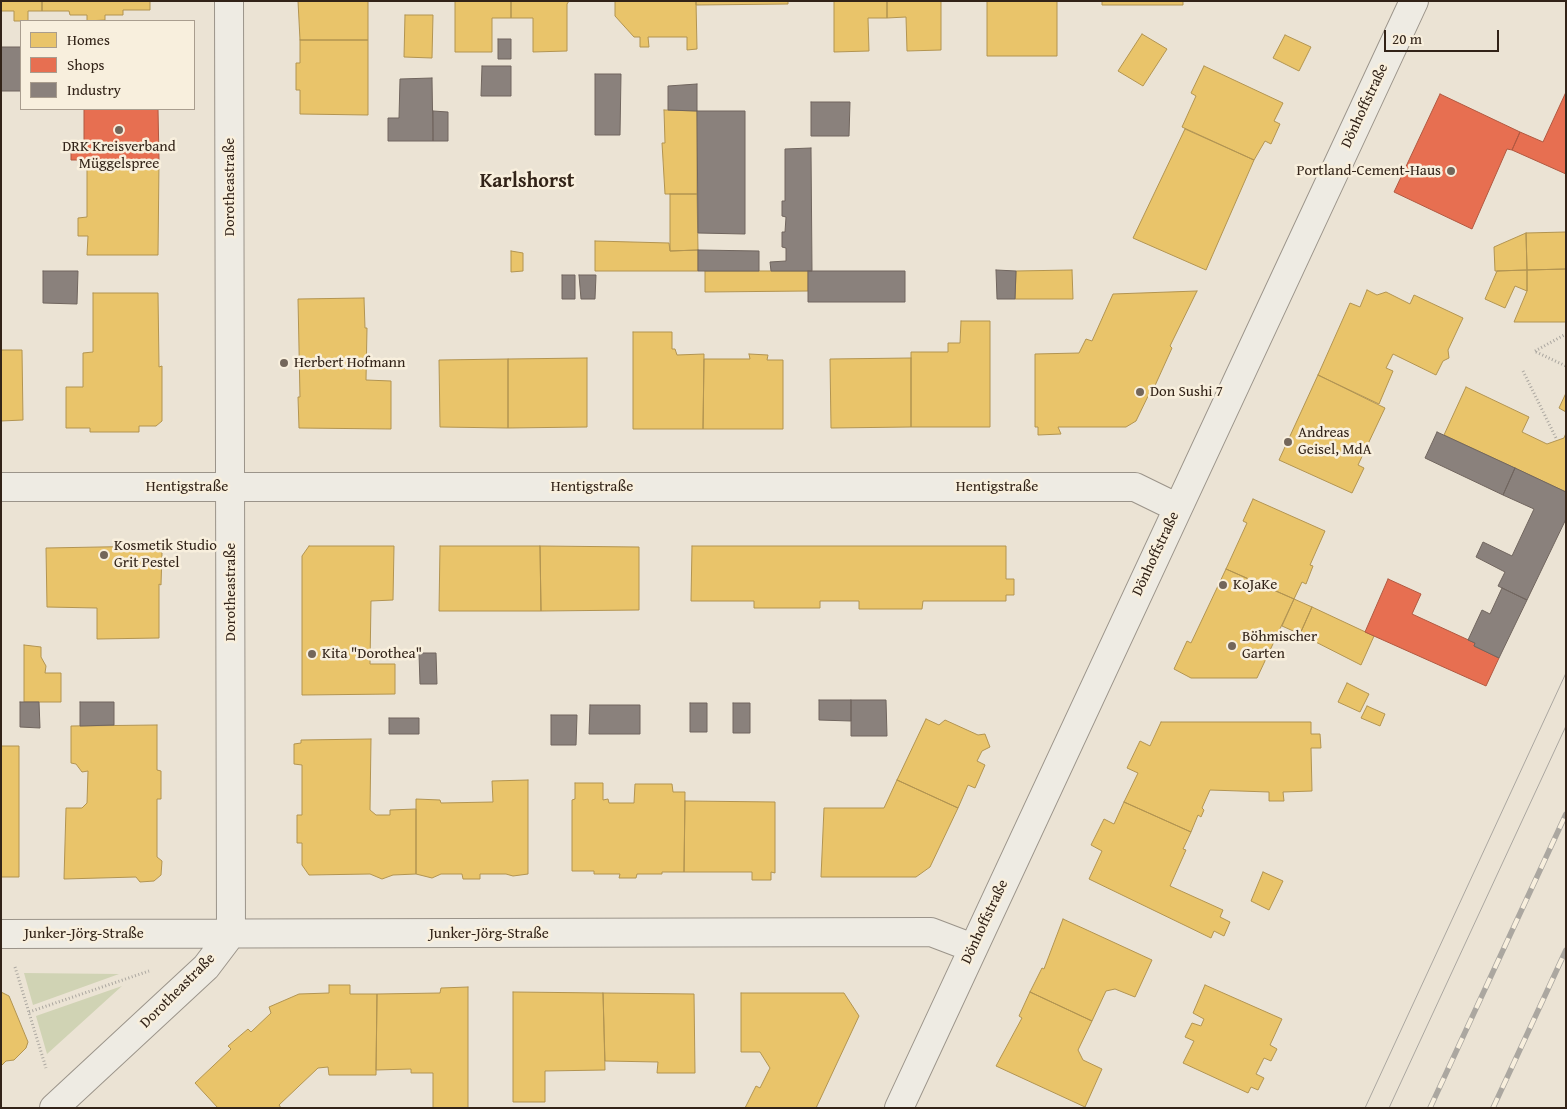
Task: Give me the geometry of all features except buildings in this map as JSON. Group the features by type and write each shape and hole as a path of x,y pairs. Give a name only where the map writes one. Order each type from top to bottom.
{"street":[{"name":"Dorotheastraße","path":"54,1108 206,967 230,934 229,1"},
{"name":"Dönhoffstraße","path":"898,1108 1414,1"},
{"name":"Hentigstraße","path":"1,487 1134,487 1178,508"},
{"name":"Junker-Jörg-Straße","path":"1,934 931,932 973,948"}],"path":[{"path":"1566,334 1535,351 1566,366"},
{"path":"1523,371 1557,440"},
{"path":"15,967 47,1072"},
{"path":"29,1012 154,970"}],"green space":[{"path":"24,973 119,974 33,1005"},
{"path":"122,986 47,1054 36,1016"}],"tram line":[{"path":"1365,1108 1566,673"},
{"path":"1389,1108 1566,726"}],"railway":[{"path":"1430,1108 1566,814"},
{"path":"1493,1108 1566,950"}],"place":[{"name":"DRK Kreisverband Müggelspree","path":"119,130"},
{"name":"Portland-Cement-Haus","path":"1451,171"},
{"name":"Herbert Hofmann","path":"284,363"},
{"name":"Don Sushi 7","path":"1140,392"},
{"name":"Andreas Geisel, MdA","path":"1288,442"},
{"name":"Kosmetik Studio Grit Pestel","path":"104,555"},
{"name":"KoJaKe","path":"1223,585"},
{"name":"Böhmischer Garten","path":"1232,646"},
{"name":"Kita \"Dorothea\"","path":"312,654"}],"district":[{"name":"Karlshorst","path":"527,182"}]}
